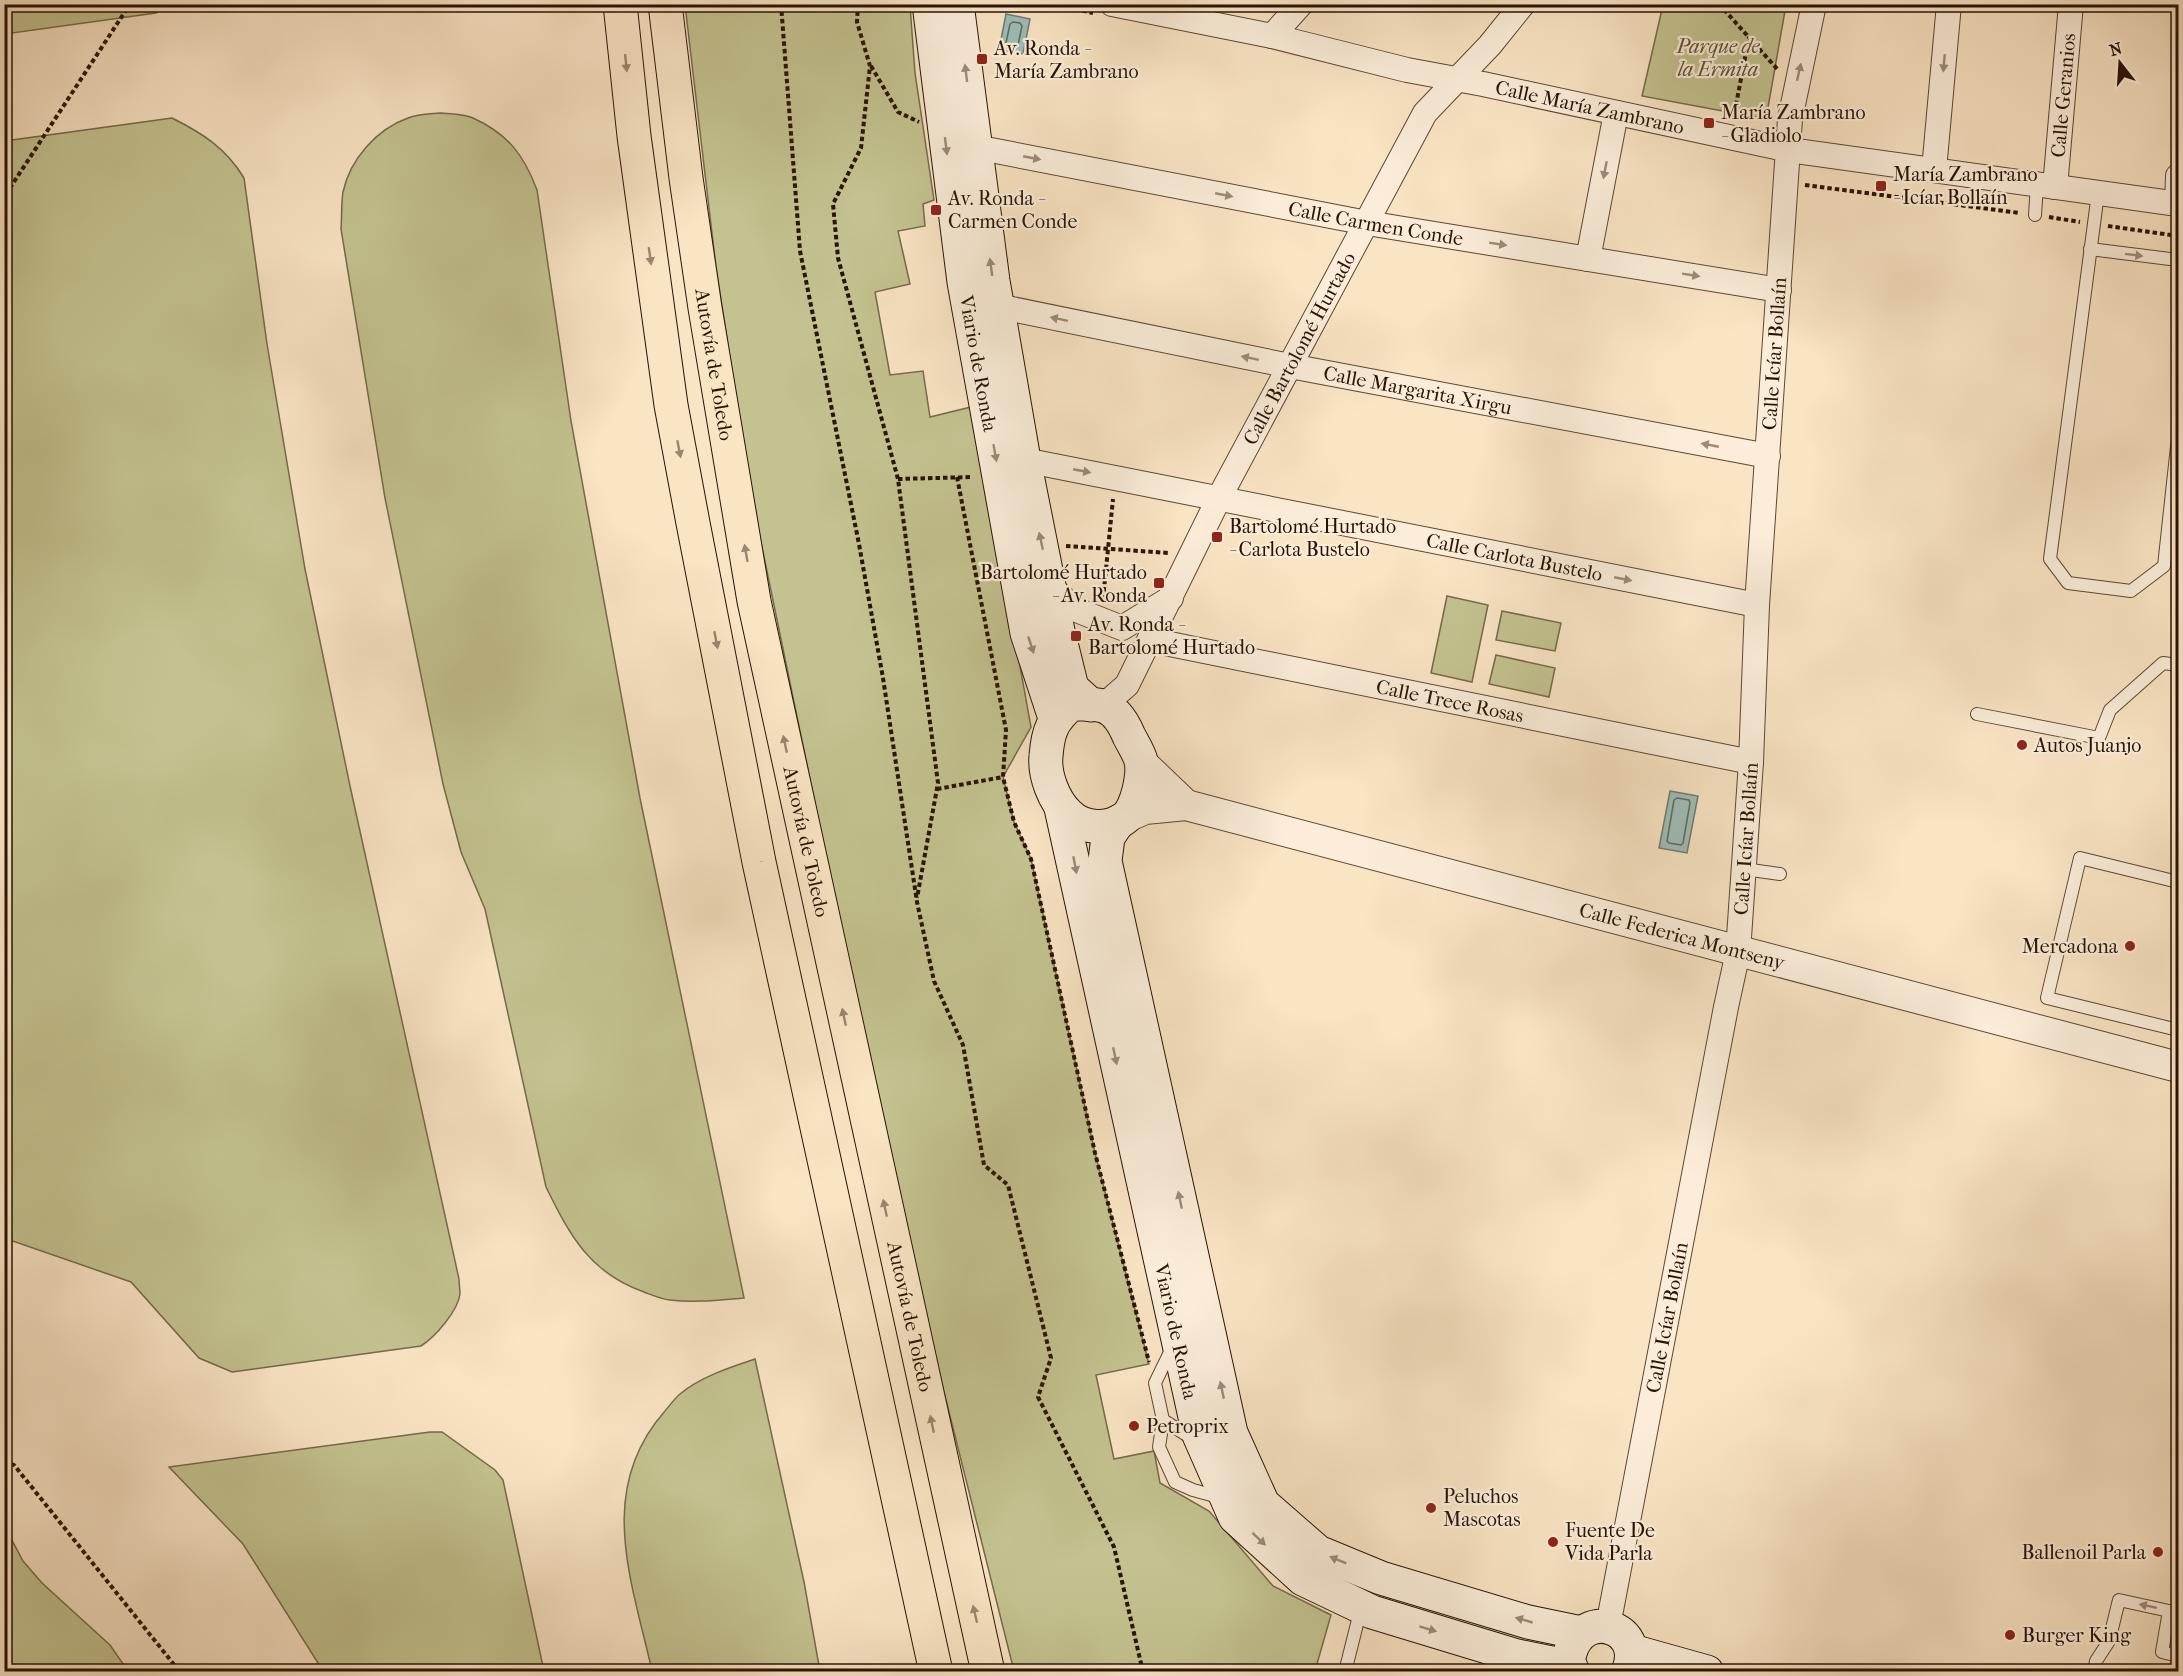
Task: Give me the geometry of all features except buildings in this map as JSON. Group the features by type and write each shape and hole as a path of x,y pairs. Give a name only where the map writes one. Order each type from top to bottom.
{"highway":[{"path":"620,4 633,136 669,393 691,512 759,862 936,1671"},
{"name":"Autovía de Toledo","path":"665,4 700,276 754,602 988,1671"}],"main road":[{"name":"Viario de Ronda","path":"929,4 963,282 1012,468 1041,544 1072,688 1097,705"},
{"name":"Viario de Ronda","path":"957,4 997,306 1028,633 1055,718"},
{"path":"1071,704 1097,705 1118,716 1141,762 1140,786 1135,804 1122,819 1100,827 1075,822 1061,808 1045,766 1047,740 1055,718 1071,704"},
{"name":"Viario de Ronda","path":"1061,808 1199,1435 1235,1517 1303,1579 1361,1607 1517,1656 1573,1669"},
{"name":"Viario de Ronda","path":"1122,819 1108,837 1105,861 1231,1433 1263,1504 1318,1552 1371,1574 1528,1622 1594,1630"},
{"path":"1573,1669 1571,1649 1573,1643 1594,1630 1619,1631 1627,1640 1630,1661 1707,1671"}],"street":[{"name":"Calle María Zambrano","path":"1112,4 1272,36 1407,70 1789,150 2178,204"},
{"path":"1272,36 1301,4"},
{"name":"Calle Bartolomé Hurtado","path":"1127,730 1127,685 1219,498 1425,113 1490,45 1523,4"},
{"name":"Calle Icíar Bollaín","path":"1594,1630 1738,952 1790,119 1814,4"},
{"path":"1934,170 1949,4"},
{"name":"Calle Geranios","path":"2046,185 2071,4"},
{"path":"1588,259 1616,113"},
{"name":"Calle Carmen Conde","path":"975,147 1367,223 1779,290"},
{"path":"2178,176 2178,204"},
{"name":"Calle Margarita Xirgu","path":"997,306 1290,366 1768,456"},
{"name":"Calle Carlota Bustelo","path":"1012,468 1115,478 1758,605"},
{"path":"1050,586 1074,609 1122,628 1171,598"},
{"name":"Calle Trece Rosas","path":"1150,640 1751,762"},
{"name":"Calle Bartolomé Hurtado","path":"1097,705 1127,685"},
{"name":"Calle Federica Montseny","path":"1141,762 1186,806"},
{"name":"Calle Federica Montseny","path":"1122,819 1145,809 1186,806 2178,1067"}],"lane":[{"path":"2035,215 2046,185"},
{"path":"2098,193 2050,559 2068,583 2131,591 2164,566 2178,437"},
{"path":"2090,249 2178,260"},
{"path":"1977,714 2099,738 2110,710 2163,663 2178,665"},
{"path":"2178,882 2080,858 2047,998 2178,1030"},
{"path":"1744,869 1780,874"},
{"path":"1177,1337 1155,1383 1163,1420 1159,1447 1175,1482 1227,1500"},
{"path":"1163,1420 1203,1445"},
{"path":"2094,1671 2096,1660 2109,1641 2119,1600 2169,1611 2162,1652 2178,1656"},
{"path":"1345,1671 1361,1607"}],"path":[{"path":"4,193 10,188 130,4"},
{"path":"781,4 800,251 859,544 883,678 917,902 934,981 963,1045 984,1165 1008,1185 1051,1358 1038,1397 1114,1547 1143,1671"},
{"path":"858,4 857,22 870,66 898,112 944,133"},
{"path":"1719,4 1795,90"},
{"path":"1736,105 1749,37"},
{"path":"870,66 861,148 833,204 838,258 898,479 938,783 917,902"},
{"path":"898,479 957,477 1012,468"},
{"path":"957,477 1006,730 1003,777 1014,822 1031,859 1095,1153 1155,1383"},
{"path":"1101,620 1115,478"},
{"path":"1041,544 1192,555"},
{"path":"937,789 1003,777"},
{"path":"4,1461 14,1465 180,1671"}],"green space":[{"path":"4,5 168,5 156,13 5,34"},
{"path":"685,5 910,5 915,73 934,200 923,204 925,226 898,231 910,284 875,292 890,375 923,371 930,417 971,407 1031,727 1003,777 1014,822 1031,859 1095,1153 1149,1364 1096,1375 1114,1459 1154,1451 1160,1483 1209,1511 1273,1586 1331,1615 1315,1671 1014,1671 943,1388 860,1021 751,494 716,267"},
{"name":"Parque de la Ermita","path":"1663,5 1786,5 1766,119 1642,96"},
{"path":"440,113 469,117 496,131 520,156 537,190 571,421 640,798 744,1298 670,1300 625,1284 609,1274 584,1251 573,1237 546,1187 485,909 461,852 443,784 385,498 341,229 343,192 352,168 366,147 397,123 416,116"},
{"path":"172,118 212,142 237,167 244,178 267,344 305,569 460,1292 450,1316 439,1330 421,1346 232,1372 199,1358 131,1282 4,1238 5,141"},
{"path":"1447,596 1488,605 1472,682 1431,673"},
{"path":"1502,611 1561,623 1555,651 1496,640"},
{"path":"1496,655 1555,668 1549,697 1489,684"},
{"path":"755,1359 804,1582 820,1671 652,1671 629,1570 625,1537 625,1504 631,1472 644,1441 678,1396 706,1378"},
{"path":"442,1432 495,1470 503,1480 544,1671 323,1671 243,1544 169,1467"},
{"path":"4,1525 23,1561 42,1583 110,1645 128,1671 5,1671"}],"water":[{"path":"1006,14 1030,19 1023,54 999,50"},
{"path":"1670,791 1698,796 1687,853 1659,848"}],"place":[{"name":"Av. Ronda - María Zambrano","path":"982,59"},
{"name":"María Zambrano - Gladiolo","path":"1709,123"},
{"name":"María Zambrano - Icíar Bollaín","path":"1881,186"},
{"name":"Av. Ronda - Carmen Conde","path":"936,210"},
{"name":"Bartolomé Hurtado - Carlota Bustelo","path":"1217,537"},
{"name":"Bartolomé Hurtado - Av. Ronda","path":"1159,583"},
{"name":"Av. Ronda - Bartolomé Hurtado","path":"1076,636"},
{"name":"Autos Juanjo","path":"2022,745"},
{"name":"Mercadona","path":"2130,946"},
{"name":"Petroprix","path":"1134,1426"},
{"name":"Peluchos Mascotas","path":"1431,1508"},
{"name":"Fuente De Vida Parla","path":"1553,1542"},
{"name":"Ballenoil Parla","path":"2158,1552"},
{"name":"Burger King","path":"2010,1635"}]}
